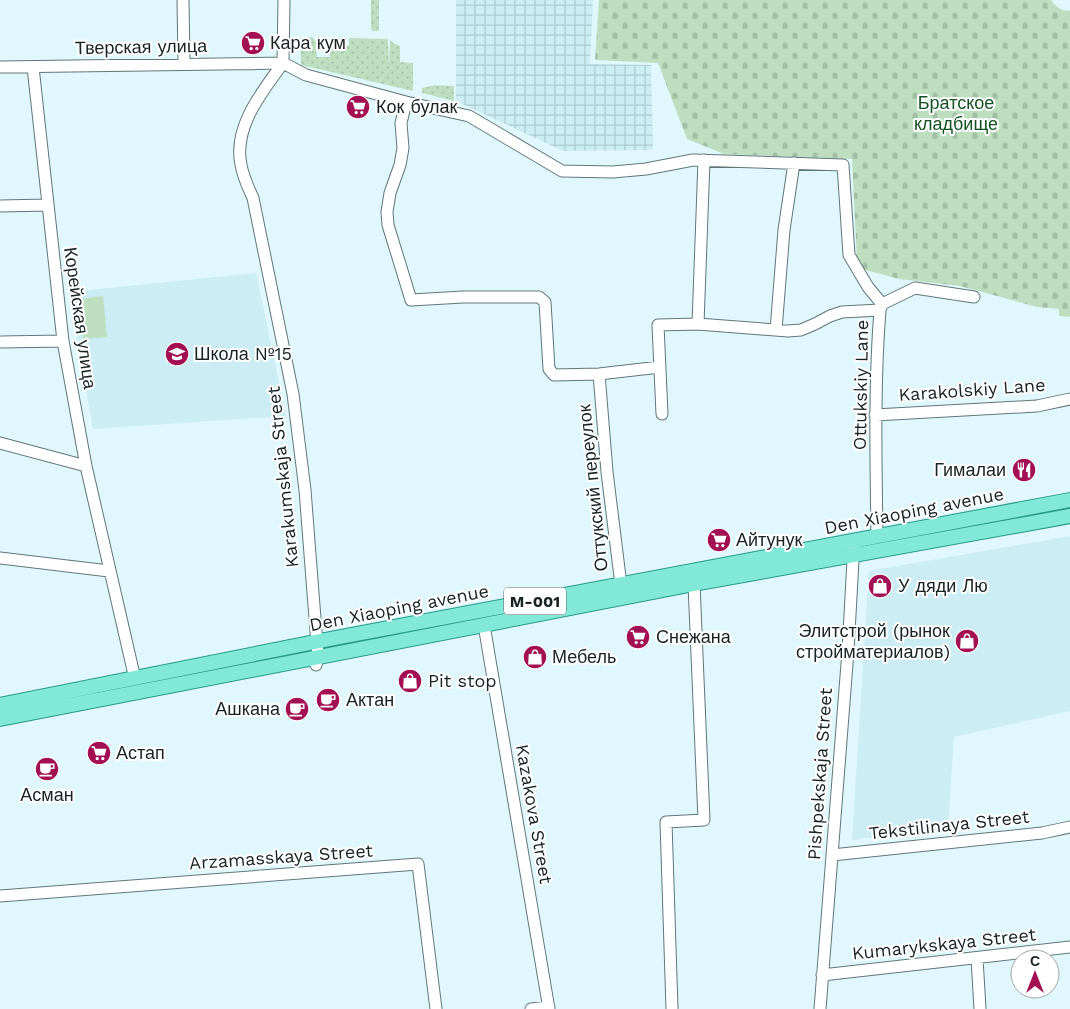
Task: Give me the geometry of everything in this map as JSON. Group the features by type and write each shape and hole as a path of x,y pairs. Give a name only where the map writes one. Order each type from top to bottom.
{"main road":[{"name":"Den Xiaoping avenue","path":"0,705 316,642 622,592 694,584 854,549 878,537 1070,500"},
{"name":"Den Xiaoping avenue","path":"0,719 317,661 484,625 622,592 691,570 854,549 1070,516"}],"street":[{"path":"183,0 184,63"},
{"path":"284,0 283,63 306,75 406,102 469,116 562,171 613,172 646,169 693,160 843,164 849,255 881,307 915,288 974,297"},
{"name":"Тверская улица","path":"0,67 283,63"},
{"name":"Karakumskaja Street","path":"283,63 254,104 245,125 240,145 240,162 243,176 253,198 293,394 305,495 317,661"},
{"name":"Корейская улица","path":"34,66 63,341 86,466 135,679"},
{"path":"406,102 402,123 402,156 390,194 387,212 388,225 411,300 463,297 539,297 546,302 549,370 554,375 599,374 660,367"},
{"path":"698,324 704,160"},
{"path":"776,330 784,230 794,163"},
{"path":"0,206 48,205"},
{"name":"Ottukskiy Lane","path":"662,414 658,325 698,324 788,331 801,330 842,312 881,307 876,354 875,415 878,537"},
{"path":"0,342 63,341"},
{"name":"Оттукский переулок","path":"599,374 607,472 622,592"},
{"name":"Karakolskiy Lane","path":"875,415 1036,406 1070,399"},
{"path":"0,443 86,466"},
{"name":"Pishpekskaja Street","path":"820,1009 848,651 854,549"},
{"path":"0,558 109,571"},
{"path":"672,1009 666,822 704,820 694,584"},
{"name":"Kazakova Street","path":"484,625 549,1008"},
{"name":"Tekstilinaya Street","path":"832,855 1042,833 1070,827"},
{"name":"Arzamasskaya Street","path":"0,896 418,864 436,1009"},
{"name":"Kumarykskaya Street","path":"822,975 1070,947"},
{"path":"976,958 980,1009"},
{"path":"531,1009 549,1008"}],"shaded area":[{"path":"456,0 593,0 590,64 651,65 653,150 563,151 456,101"},
{"name":"Школа №15","path":"256,273 286,416 93,429 69,292"},
{"name":"Элитстрой (рынок стройматериалов)","path":"1070,536 1070,711 954,737 948,828 852,840 869,571"}],"green space":[{"path":"371,0 379,0 379,31 372,31 371,28"},
{"name":"Братское кладбище","path":"599,0 1051,0 1059,8 1070,11 1070,317 1059,316 1059,309 1037,307 960,286 899,279 862,269 857,261 852,159 724,154 687,139 658,63 595,60"},
{"path":"312,37 316,41 317,57 330,57 330,44 336,38 340,38 340,45 349,46 349,38 388,39 389,66 390,39 393,43 400,46 400,62 413,63 413,91 301,65 300,38"},
{"path":"435,85 454,86 454,101 422,93 422,88"},
{"path":"103,296 107,337 83,339 80,299"}],"place":[{"name":"Кара кум","path":"253,43"},
{"name":"Кок булак","path":"358,107"},
{"name":"Школа №15","path":"177,354"},
{"name":"Гималаи","path":"1024,470"},
{"name":"Айтунук","path":"719,540"},
{"name":"У дяди Лю","path":"880,586"},
{"name":"Снежана","path":"638,637"},
{"name":"Элитстрой (рынок стройматериалов)","path":"967,641"},
{"name":"Мебель","path":"535,657"},
{"name":"Pit stop","path":"410,681"},
{"name":"Актан","path":"328,700"},
{"name":"Ашкана","path":"297,709"},
{"name":"Астап","path":"99,753"},
{"name":"Асман","path":"47,769"}]}
